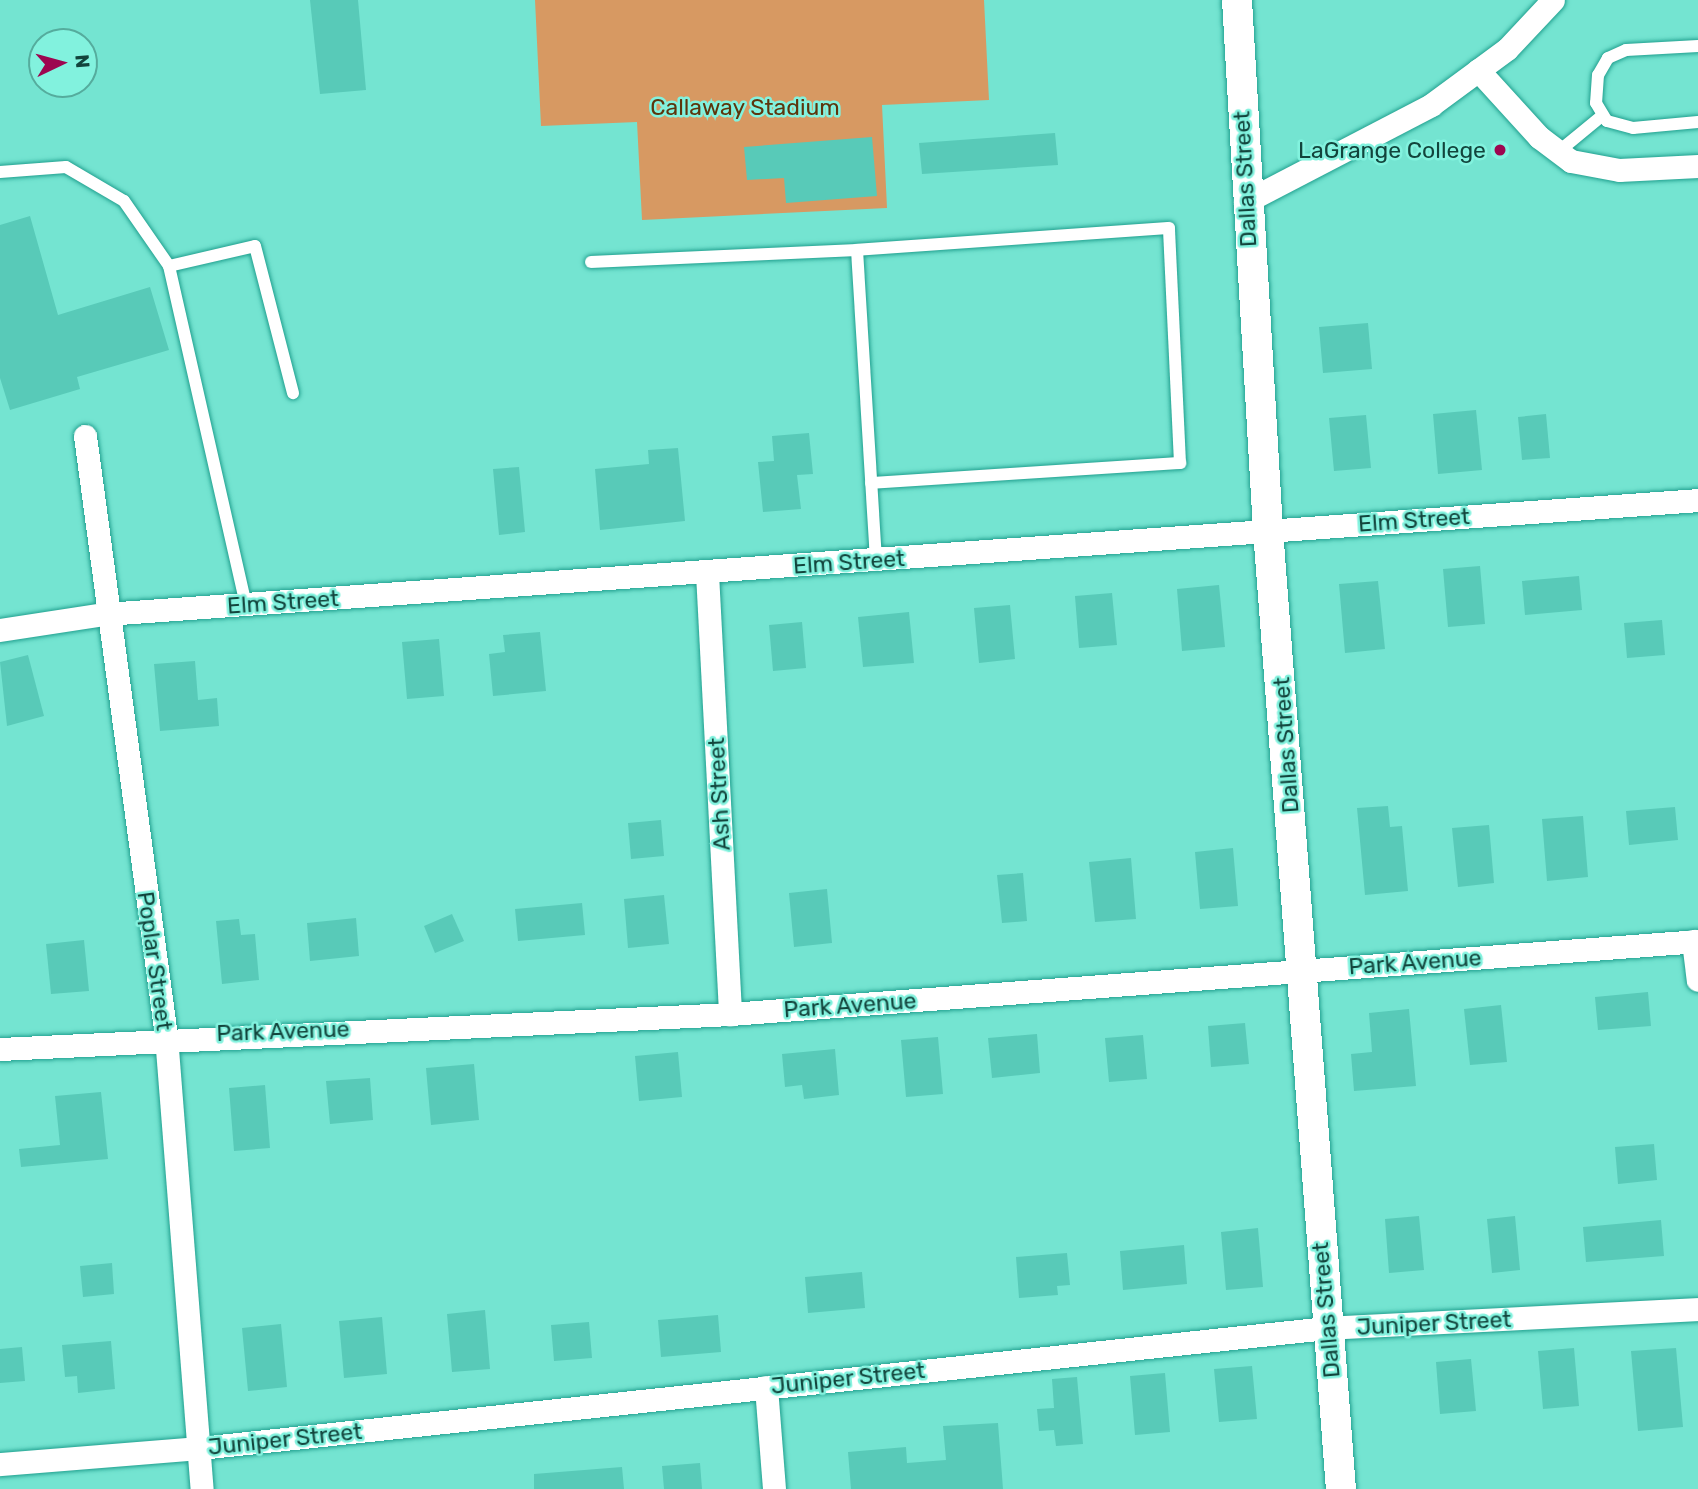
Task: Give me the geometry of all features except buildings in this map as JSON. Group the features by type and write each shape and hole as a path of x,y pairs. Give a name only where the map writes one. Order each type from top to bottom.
{"street":[{"name":"Dallas Street","path":"1237,0 1245,202 1326,1328 1341,1489"},
{"path":"1245,202 1432,105 1478,70 1553,0"},
{"path":"1478,70 1558,152 1571,161 1619,170 1698,166"},
{"name":"Poplar Street","path":"85,436 105,614 166,1036 202,1489"},
{"name":"Elm Street","path":"0,631 105,614 1698,500"},
{"name":"Ash Street","path":"707,573 730,1014"},
{"path":"1695,941 1698,980"},
{"name":"Park Avenue","path":"0,1049 166,1036 730,1014 1695,941"},
{"name":"Juniper Street","path":"0,1464 200,1448 1326,1328 1698,1309"},
{"path":"766,1387 774,1489"}],"lane":[{"path":"1698,46 1626,50 1608,58 1598,75 1595,103 1603,115 1633,128 1698,122"},
{"path":"1558,152 1603,115"},
{"path":"0,172 66,167 124,201 169,266 246,604"},
{"path":"591,262 857,250 1169,228 1180,463 871,483"},
{"path":"169,266 254,246 293,393"},
{"path":"857,250 876,560"}],"green space":[{"name":"Callaway Stadium","path":"535,0 984,0 989,100 882,105 887,208 642,220 637,122 541,126"}],"place":[{"name":"LaGrange College","path":"1500,150"}]}
